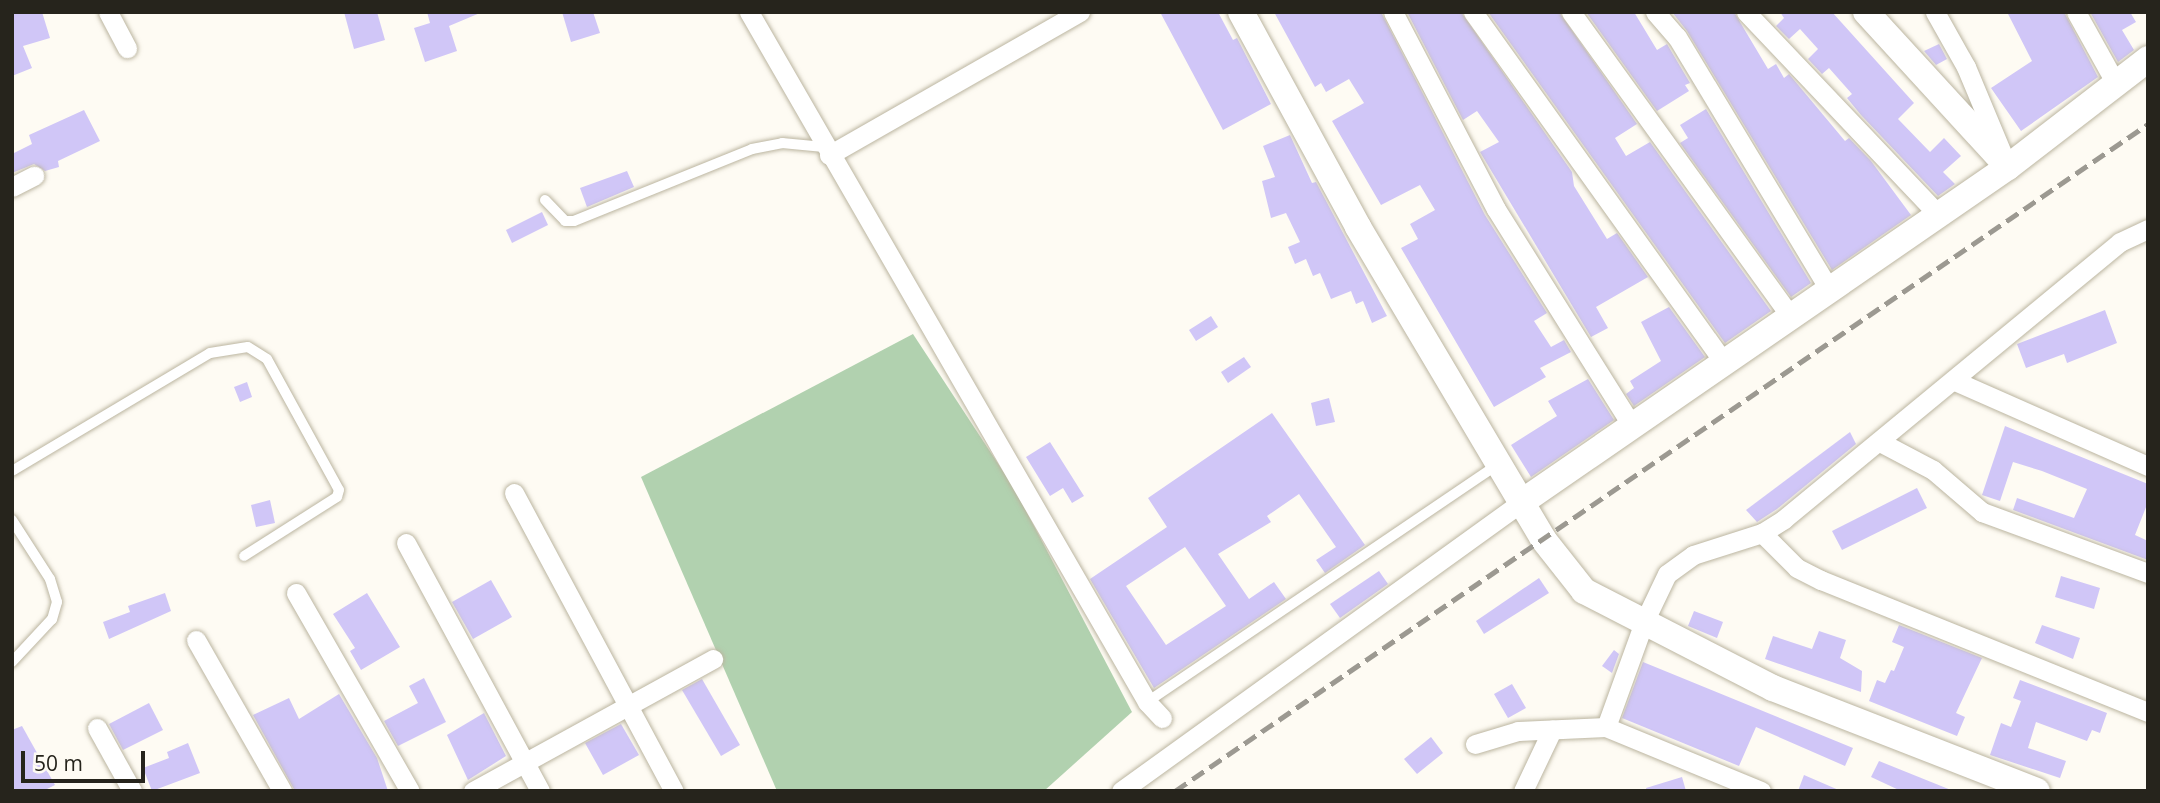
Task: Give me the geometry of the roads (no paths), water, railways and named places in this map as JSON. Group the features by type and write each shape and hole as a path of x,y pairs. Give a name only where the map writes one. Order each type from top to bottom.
{"street":[{"path":"108,12 127,48"},
{"path":"749,12 1147,702 1162,718"},
{"path":"827,151 1080,12"},
{"path":"1241,12 1359,227 1543,539 1584,591 1773,688 2037,791"},
{"path":"1393,12 1496,209 1632,426"},
{"path":"1472,12 1724,362"},
{"path":"1571,12 1790,316"},
{"path":"1655,12 1677,37 1829,289"},
{"path":"1746,12 1937,214"},
{"path":"1866,12 2008,167"},
{"path":"1934,12 1966,67 2008,167"},
{"path":"2076,12 2116,84"},
{"path":"1121,791 1522,502 2008,167 2148,60"},
{"path":"12,187 34,176"},
{"path":"1606,727 1644,622 1667,574 1693,555 1762,533 1955,382 2120,242 2148,229"},
{"path":"1955,382 2148,466"},
{"path":"1880,442 1933,470 1982,512 2148,573"},
{"path":"514,493 674,791"},
{"path":"1762,533 1797,568 1821,580 2148,712"},
{"path":"406,543 540,791"},
{"path":"296,593 411,791"},
{"path":"196,640 282,791"},
{"path":"472,791 713,659"},
{"path":"1475,744 1518,731 1606,727 1761,791"},
{"path":"97,728 132,791"},
{"path":"1523,791 1552,730"}],"lane":[{"path":"545,200 565,221 574,221 752,149 782,143 827,151"},
{"path":"12,471 210,353 248,347 267,359 339,490 337,497 244,556"},
{"path":"1147,702 1500,464"},
{"path":"12,520 50,579 57,602 52,619 12,662"}],"railway":[{"path":"1175,791 2148,124"}]}
